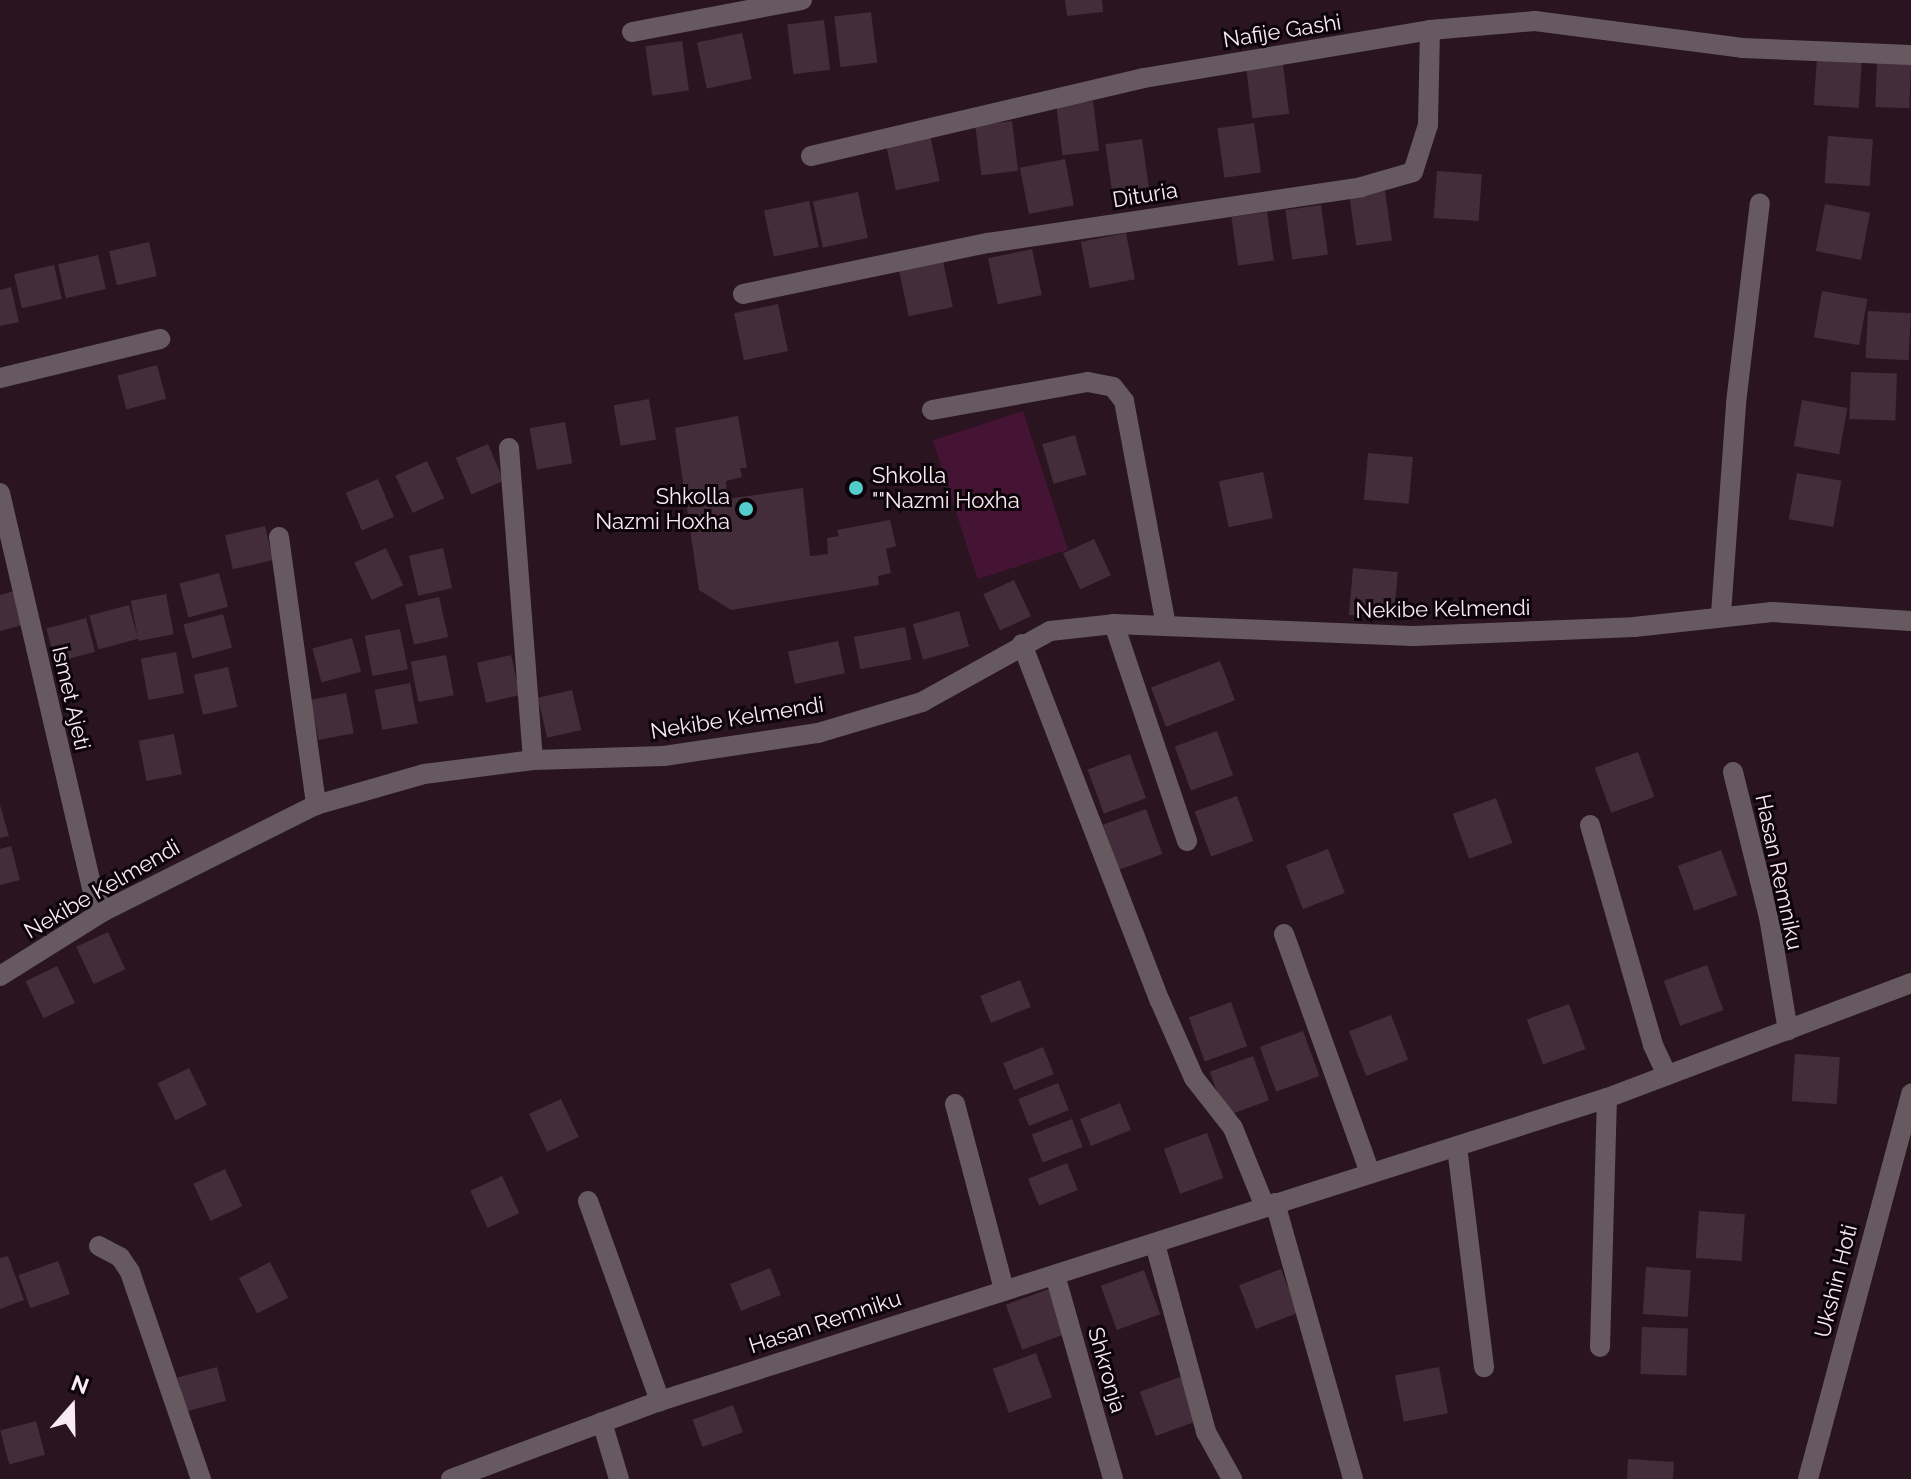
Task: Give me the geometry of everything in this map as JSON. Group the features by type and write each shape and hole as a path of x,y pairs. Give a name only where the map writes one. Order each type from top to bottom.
{"street":[{"path":"632,32 802,0"},
{"name":"Nafije Gashi","path":"811,156 1144,78 1430,30 1535,21 1742,48 1911,55"},
{"name":"Dituria","path":"743,294 988,243 1361,187 1413,172 1428,125 1430,30"},
{"path":"1721,614 1736,403 1760,203"},
{"path":"0,378 160,339"},
{"path":"932,410 1088,382 1113,387 1124,401 1166,625"},
{"path":"509,448 533,760"},
{"name":"Ismet Ajeti","path":"0,493 93,894 104,911"},
{"path":"279,537 316,805"},
{"name":"Nekibe Kelmendi","path":"0,976 104,911 316,805 424,774 533,760 664,756 818,733 922,702 1050,631 1114,624 1413,636 1634,627 1721,614 1788,613 1911,621"},
{"path":"1114,624 1187,841"},
{"path":"1022,644 1160,1001 1194,1078 1233,1128 1270,1205 1353,1479"},
{"name":"Hasan Remniku","path":"1733,772 1769,917 1788,1030"},
{"path":"1590,825 1653,1045 1667,1075"},
{"path":"1284,934 1369,1170"},
{"name":"Hasan Remniku","path":"451,1479 660,1401 1004,1289 1155,1244 1369,1170 1457,1147 1607,1098 1911,983"},
{"name":"Ukshin Hoti","path":"1808,1479 1911,1094"},
{"path":"1600,1347 1607,1098"},
{"path":"955,1104 1004,1289"},
{"path":"1457,1147 1484,1367"},
{"path":"588,1201 660,1401"},
{"path":"1155,1244 1206,1432 1232,1479"},
{"path":"99,1246 120,1257 130,1272 201,1479"},
{"name":"Shkronja","path":"1055,1275 1113,1479"},
{"path":"602,1422 619,1479"}],"shaded area":[{"path":"1023,411 1068,550 978,579 933,440"}],"building":[{"path":"1065,0 1102,0 1103,12 1067,16"},
{"path":"871,12 877,63 840,67 834,17"},
{"path":"824,20 830,70 793,74 787,25"},
{"path":"742,33 752,79 707,89 697,43"},
{"path":"682,41 689,91 652,96 645,46"},
{"path":"1817,58 1862,61 1859,108 1814,105"},
{"path":"1877,60 1911,61 1909,108 1875,107"},
{"path":"1283,64 1289,114 1252,118 1246,69"},
{"path":"1093,101 1099,151 1062,155 1056,106"},
{"path":"1012,121 1018,171 981,175 975,126"},
{"path":"1254,123 1261,173 1224,178 1217,128"},
{"path":"930,135 940,181 896,190 886,144"},
{"path":"1828,136 1873,139 1870,186 1825,183"},
{"path":"1142,139 1149,189 1112,194 1105,144"},
{"path":"1065,159 1074,205 1029,214 1020,168"},
{"path":"1437,171 1482,174 1479,221 1434,218"},
{"path":"1385,191 1392,241 1356,246 1349,196"},
{"path":"858,192 868,238 823,248 813,202"},
{"path":"809,201 819,247 774,257 764,211"},
{"path":"1825,204 1870,213 1861,260 1816,251"},
{"path":"1321,205 1328,255 1292,260 1285,210"},
{"path":"1267,212 1274,261 1238,266 1231,217"},
{"path":"1126,233 1135,279 1090,288 1081,242"},
{"path":"149,242 157,276 117,285 109,251"},
{"path":"1032,249 1042,295 998,304 988,258"},
{"path":"98,255 106,289 66,298 58,264"},
{"path":"943,261 953,307 909,316 899,270"},
{"path":"54,265 62,299 22,308 14,274"},
{"path":"11,287 19,322 0,326 0,290"},
{"path":"1822,291 1867,299 1859,345 1814,337"},
{"path":"778,304 788,351 744,360 734,313"},
{"path":"1868,311 1911,313 1908,360 1866,358"},
{"path":"157,365 166,399 126,409 117,376"},
{"path":"1851,372 1897,374 1895,421 1849,419"},
{"path":"649,399 656,439 621,446 614,405"},
{"path":"1802,400 1847,408 1839,454 1794,446"},
{"name":"Shkolla Nazmi Hoxha","path":"738,416 747,468 740,468 742,477 726,481 727,499 803,488 810,556 828,554 827,538 839,536 837,530 890,520 896,546 886,549 891,573 878,576 879,585 731,610 699,590 675,428"},
{"path":"565,422 572,463 537,470 530,428"},
{"path":"1075,435 1086,474 1054,484 1042,444"},
{"path":"488,444 504,481 471,494 456,458"},
{"path":"1368,453 1413,457 1409,504 1364,500"},
{"path":"427,461 444,498 413,513 395,476"},
{"path":"1263,472 1273,518 1229,527 1219,481"},
{"path":"1797,473 1841,481 1833,527 1789,519"},
{"path":"378,479 394,517 362,530 346,493"},
{"path":"265,526 273,560 233,569 225,535"},
{"path":"1094,539 1111,575 1080,590 1063,553"},
{"path":"386,548 403,585 372,600 354,563"},
{"path":"443,548 452,588 418,596 409,556"},
{"path":"1353,568 1398,572 1394,619 1349,615"},
{"path":"219,573 228,607 188,617 179,584"},
{"path":"1014,580 1031,616 1000,631 983,594"},
{"path":"14,591 23,625 0,631 0,595"},
{"path":"166,594 174,634 138,641 131,601"},
{"path":"439,597 448,637 414,645 405,605"},
{"path":"129,605 138,639 98,649 89,616"},
{"path":"959,611 969,647 923,660 913,624"},
{"path":"223,614 232,648 192,658 183,625"},
{"path":"86,618 95,652 55,662 46,629"},
{"path":"905,627 911,659 860,669 854,637"},
{"path":"400,629 408,669 372,676 365,636"},
{"path":"352,638 361,672 321,682 312,649"},
{"path":"838,641 845,673 795,684 788,652"},
{"path":"176,652 184,693 149,700 141,659"},
{"path":"446,655 454,695 418,702 411,662"},
{"path":"511,655 520,695 486,703 477,663"},
{"path":"1220,661 1235,700 1166,727 1151,688"},
{"path":"228,667 237,707 203,715 194,675"},
{"path":"410,683 418,723 382,730 375,690"},
{"path":"572,690 581,730 547,738 538,698"},
{"path":"346,693 354,733 318,740 311,700"},
{"path":"1217,731 1233,775 1191,791 1175,746"},
{"path":"174,734 182,774 146,781 139,741"},
{"path":"1638,752 1654,797 1611,813 1595,768"},
{"path":"1130,754 1146,798 1104,814 1088,769"},
{"path":"1237,796 1253,841 1211,856 1195,811"},
{"path":"1496,798 1512,843 1469,859 1453,814"},
{"path":"0,805 9,836 0,838"},
{"path":"1146,809 1162,854 1119,870 1103,825"},
{"path":"11,846 20,880 0,885 0,849"},
{"path":"1328,849 1345,893 1303,909 1286,865"},
{"path":"1721,850 1737,895 1694,911 1678,866"},
{"path":"108,932 125,969 94,984 76,947"},
{"path":"1707,965 1723,1010 1680,1026 1664,981"},
{"path":"57,966 75,1003 44,1018 26,981"},
{"path":"1020,980 1031,1007 991,1023 980,996"},
{"path":"1231,1002 1247,1046 1205,1062 1189,1017"},
{"path":"1569,1004 1585,1049 1543,1064 1527,1019"},
{"path":"1391,1015 1408,1060 1366,1076 1349,1031"},
{"path":"1303,1031 1319,1076 1276,1092 1260,1047"},
{"path":"1043,1047 1054,1074 1014,1090 1003,1063"},
{"path":"1795,1054 1840,1057 1837,1104 1792,1101"},
{"path":"1253,1056 1269,1100 1226,1116 1210,1072"},
{"path":"189,1068 207,1105 176,1120 158,1083"},
{"path":"1058,1083 1069,1110 1029,1126 1018,1099"},
{"path":"561,1099 579,1137 547,1152 529,1114"},
{"path":"1120,1103 1131,1130 1091,1146 1080,1119"},
{"path":"1072,1119 1083,1147 1043,1162 1032,1134"},
{"path":"1207,1133 1223,1178 1180,1194 1164,1149"},
{"path":"1067,1163 1078,1190 1039,1206 1028,1179"},
{"path":"225,1169 242,1206 211,1221 193,1184"},
{"path":"502,1176 519,1213 488,1228 470,1191"},
{"path":"1699,1211 1745,1214 1742,1261 1696,1258"},
{"path":"8,1256 24,1300 0,1309 0,1258"},
{"path":"58,1261 70,1294 31,1308 19,1275"},
{"path":"270,1262 288,1298 257,1314 239,1278"},
{"path":"1646,1267 1691,1270 1688,1317 1643,1314"},
{"path":"770,1268 781,1295 741,1311 730,1284"},
{"path":"1281,1269 1298,1313 1256,1329 1239,1285"},
{"path":"1144,1270 1160,1314 1117,1330 1101,1286"},
{"path":"1049,1289 1065,1334 1022,1350 1006,1305"},
{"path":"1642,1327 1688,1329 1686,1376 1640,1374"},
{"path":"1036,1353 1052,1397 1009,1413 993,1369"},
{"path":"217,1367 226,1401 186,1411 177,1378"},
{"path":"1439,1367 1448,1413 1404,1422 1395,1376"},
{"path":"1183,1376 1199,1420 1156,1436 1140,1392"},
{"path":"733,1405 743,1432 703,1447 693,1420"},
{"path":"36,1421 45,1455 9,1464 0,1431"},
{"path":"1628,1459 1674,1462 1673,1479 1627,1479"}],"place":[{"name":"Shkolla \"\"Nazmi Hoxha","path":"856,488"},
{"name":"Shkolla Nazmi Hoxha","path":"746,509"}]}
